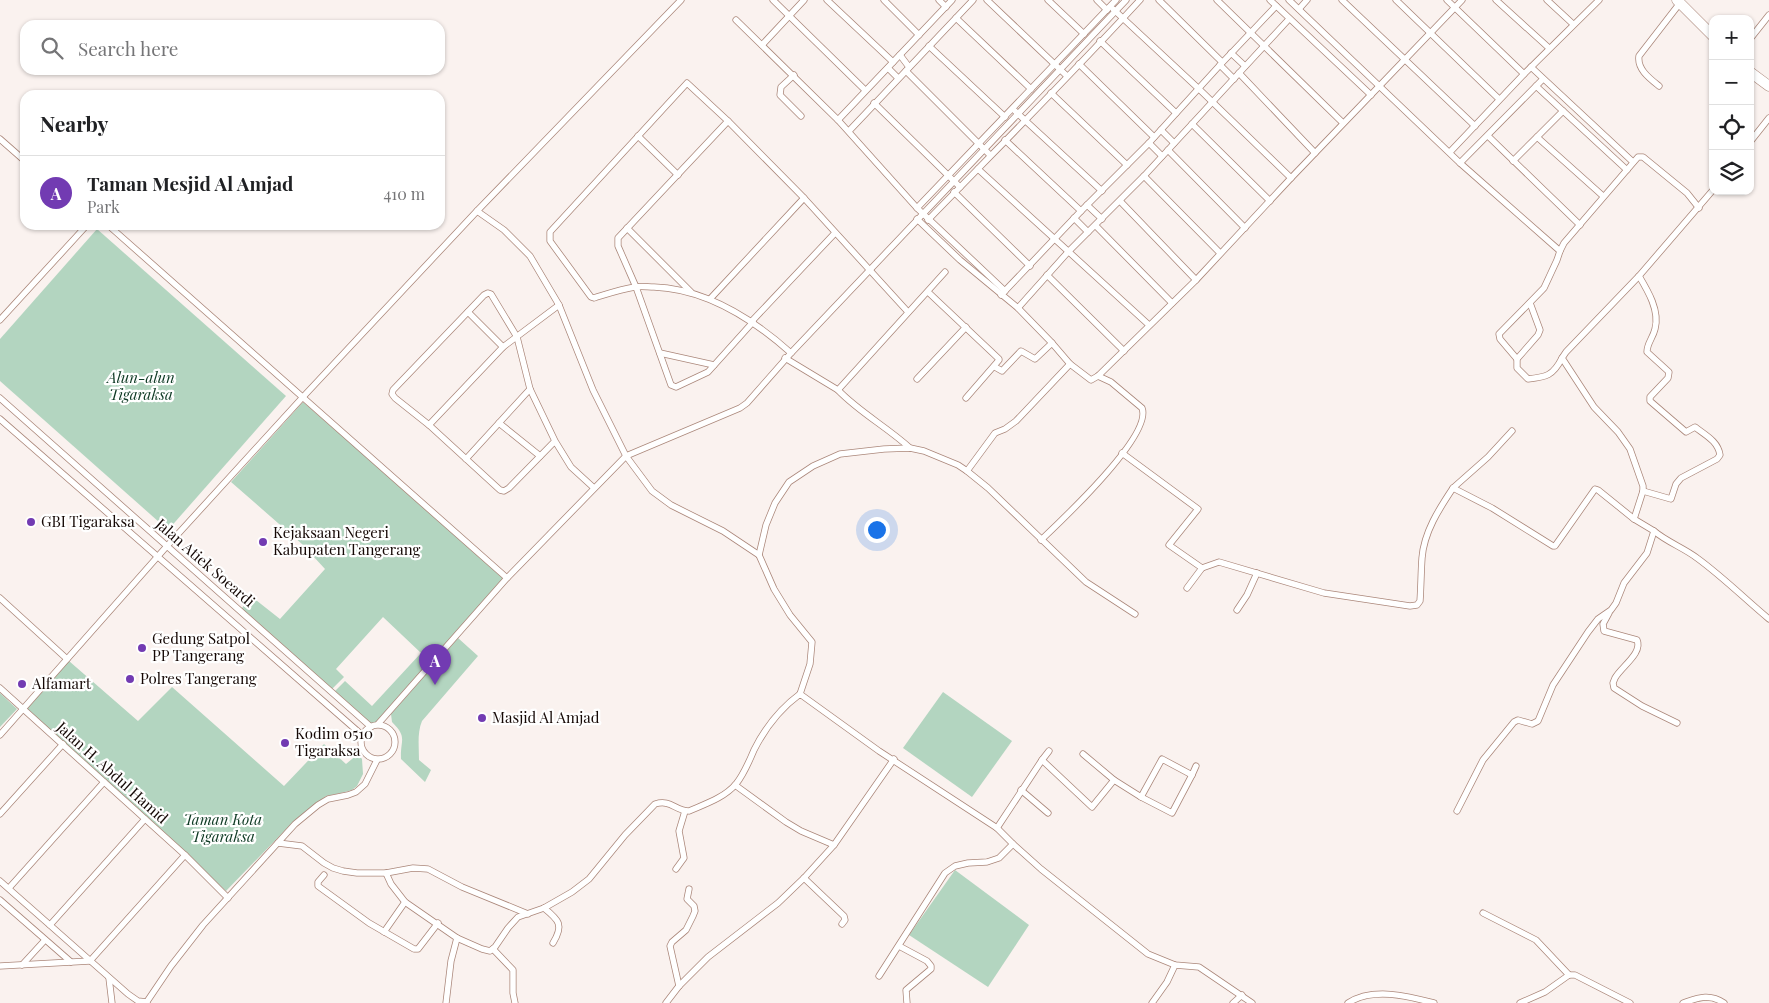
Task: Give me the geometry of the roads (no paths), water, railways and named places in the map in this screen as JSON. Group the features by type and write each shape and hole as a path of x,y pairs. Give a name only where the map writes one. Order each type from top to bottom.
{"main road":[{"path":"1679,2 1709,32"},
{"path":"1754,75 1769,86"}],"street":[{"path":"0,735 166,546 302,398 477,211 681,0"},
{"path":"773,0 865,90"},
{"path":"762,45 804,0"},
{"path":"826,0 893,62"},
{"path":"884,0 919,34"},
{"path":"939,0 946,7"},
{"path":"838,120 952,0"},
{"path":"848,131 973,0"},
{"path":"987,0 1067,76"},
{"path":"1048,0 1084,34"},
{"path":"1097,0 1123,18 1291,178"},
{"path":"378,724 391,730 396,743 390,755 384,759 377,760 369,757 363,751 362,735 370,726 378,724 507,578 594,488 626,456 740,408 746,403 785,358 917,219 979,143 1005,117 1016,111 1060,69 1116,0"},
{"path":"917,208 984,149 1032,89 1084,34 1110,9 1126,0"},
{"path":"923,224 1026,120 1140,0"},
{"path":"1159,0 1234,79"},
{"path":"1217,0 1344,123"},
{"path":"1270,0 1371,95"},
{"path":"1289,0 1460,163 1560,251"},
{"path":"1299,9 1307,0"},
{"path":"1342,0 1475,126"},
{"path":"1396,0 1499,100"},
{"path":"1447,0 1524,74"},
{"path":"736,20 838,120 917,208 1018,308 1070,364 1090,380 1098,376 1196,280 1462,0"},
{"path":"1496,0 1549,48"},
{"path":"1547,0 1573,24"},
{"path":"1450,152 1549,48 1598,0"},
{"path":"1659,86 1648,77 1638,62 1640,56 1679,2"},
{"path":"1003,293 1161,130 1276,6"},
{"path":"1754,34 1769,16"},
{"path":"956,18 1032,89"},
{"path":"1018,308 1068,252 1144,176 1290,19"},
{"path":"1100,41 1176,113"},
{"path":"929,46 1005,117"},
{"path":"1231,53 1245,66"},
{"path":"900,55 908,69 990,155"},
{"path":"1079,64 1154,137"},
{"path":"1531,67 1633,162"},
{"path":"888,68 898,78"},
{"path":"1239,73 1315,153"},
{"path":"794,75 781,87 780,95 801,116"},
{"path":"1460,163 1543,79"},
{"path":"791,353 753,322 710,299 693,294 669,288 636,286 594,298 591,297 565,263 549,237 550,232 687,83 728,121 804,198 908,312"},
{"path":"1536,86 1627,170"},
{"path":"1051,92 1127,165"},
{"path":"874,104 960,187"},
{"path":"1016,111 1102,191"},
{"path":"1513,161 1563,112"},
{"path":"1754,137 1769,118"},
{"path":"728,121 618,238 618,246 636,286 671,385 676,387 708,372 835,233"},
{"path":"1192,124 1270,201"},
{"path":"1161,130 1174,143"},
{"path":"638,136 678,174"},
{"path":"1488,136 1580,225"},
{"path":"1538,136 1603,196"},
{"path":"0,139 20,157"},
{"path":"1005,140 1081,211"},
{"path":"1148,143 1162,156"},
{"path":"1168,150 1245,228"},
{"path":"1699,208 1687,193 1641,156 1638,157 1603,196 1560,251 1544,288 1499,334 1500,340 1516,359 1517,368 1528,379 1548,376 1555,371 1566,352 1639,276 1699,208 1709,195"},
{"path":"978,169 1148,325"},
{"path":"1144,176 1220,253"},
{"path":"954,192 1030,266"},
{"path":"710,299 804,198"},
{"path":"1120,201 1196,280"},
{"path":"1087,205 1102,219"},
{"path":"386,873 391,884 405,902 438,923 457,938 482,949 493,949 517,918 544,908 572,892 589,879 625,835 655,804 661,802 671,804 689,811 712,801 735,785 747,768 755,749 773,719 788,702 800,694 810,664 812,642 780,598 759,555 723,531 671,505 652,491 626,456 593,390 559,305 530,256 504,230 477,211"},
{"path":"1074,218 1088,232"},
{"path":"917,219 960,260 1003,293"},
{"path":"1096,226 1172,302"},
{"path":"627,228 693,294"},
{"path":"0,320 82,230"},
{"path":"114,230 507,578"},
{"path":"838,390 945,272"},
{"path":"1047,275 1124,351"},
{"path":"1639,276 1654,305 1656,320 1655,330 1647,346 1647,352 1670,375 1650,397 1650,401 1686,432 1695,427 1714,441 1720,455 1717,459 1681,478 1676,484 1670,499 1643,491"},
{"path":"928,292 999,360 995,367 966,398"},
{"path":"555,441 509,488 504,491 500,490 429,425 394,398 393,390 484,295 491,294 517,337 530,389 555,441 571,468 594,488"},
{"path":"1516,359 1538,335 1540,330 1530,303"},
{"path":"429,425 504,347 559,305"},
{"path":"468,312 504,347"},
{"path":"917,379 966,327"},
{"path":"995,367 1002,371 1021,351 1035,359 1052,343"},
{"path":"660,353 714,365"},
{"path":"785,358 838,390 851,404 888,429 910,448"},
{"path":"1562,358 1594,407 1618,432 1630,449 1641,477 1643,491 1634,519"},
{"path":"967,471 995,433 1016,421 1070,364"},
{"path":"1041,540 1106,475 1138,430 1144,412 1142,408 1112,382 1098,376"},
{"path":"466,459 530,389"},
{"name":"Jalan Atiek Soeardi","path":"0,398 370,726"},
{"name":"Jalan Atiek Soeardi","path":"0,419 362,735"},
{"path":"499,423 540,456"},
{"path":"1187,588 1202,568 1220,562 1324,593 1410,606 1417,605 1420,601 1422,558 1425,542 1435,515 1453,488 1488,457 1512,431"},
{"path":"759,555 766,525 775,503 788,482 813,466 840,454 884,448 910,448 924,451 958,465 967,471 988,488 1086,582 1135,614"},
{"path":"1122,453 1198,509 1169,545 1202,568"},
{"path":"1453,488 1492,508 1550,546 1555,546 1595,490 1598,490 1634,519 1710,568 1769,619"},
{"path":"1654,531 1647,553 1624,583 1616,603 1602,624 1604,631 1637,640 1639,645 1637,651 1615,678 1614,688 1642,706 1677,722"},
{"path":"1238,610 1257,573"},
{"path":"0,598 67,660"},
{"path":"1457,811 1483,760 1516,721 1532,724 1536,722 1547,696 1558,678 1598,619 1611,610"},
{"name":"Jalan H. Abdul Hamid","path":"0,688 185,855 228,898"},
{"path":"800,694 997,828 1013,844 1096,914 1148,954 1175,965 1199,967 1252,1003"},
{"path":"0,814 63,744"},
{"path":"997,828 1049,751"},
{"path":"1083,754 1114,780 1172,813 1196,766"},
{"path":"666,1003 679,986 708,958 778,903 804,878 834,844 894,759"},
{"path":"1141,797 1162,759 1192,774"},
{"path":"0,881 133,998 147,1002 171,966 204,925 295,824 328,799 348,796 356,792 364,784 377,760"},
{"path":"1042,760 1092,807 1114,780"},
{"path":"9,888 104,782"},
{"path":"735,785 786,822 802,831 834,844"},
{"path":"1022,790 1048,813"},
{"path":"676,869 684,858 679,831 685,811"},
{"path":"50,925 145,819"},
{"path":"278,843 302,846 329,866 343,871 386,873 413,868 428,869 462,887 528,914"},
{"path":"879,976 945,873 955,866 987,862 999,858 1013,844"},
{"path":"0,966 90,961 185,855"},
{"path":"324,876 318,882 318,886 384,932 416,950 438,923"},
{"path":"804,878 844,916 845,920 842,924"},
{"path":"679,986 670,946 686,930 695,911 694,906 687,899 690,889"},
{"path":"0,900 71,962"},
{"path":"384,932 405,902"},
{"path":"544,908 555,917 560,926 553,943"},
{"path":"1484,913 1536,940 1569,975"},
{"path":"446,1003 450,961 457,938"},
{"path":"22,965 45,940"},
{"path":"899,946 927,961 931,966 906,990 907,1003"},
{"path":"493,949 513,970 514,1003"},
{"path":"1152,1003 1167,982 1175,965"},
{"path":"1520,1003 1545,992 1569,975 1575,975 1630,1003"},
{"path":"109,978 112,1003"},
{"path":"1348,1003 1369,995 1390,994 1434,1003"},
{"path":"1234,1003 1242,996"},
{"path":"1683,1003 1710,996 1724,1003"}],"place":[{"name":"GBI Tigaraksa","path":"31,522"},
{"name":"Kejaksaan Negeri Kabupaten Tangerang","path":"263,542"},
{"name":"Gedung Satpol PP Tangerang","path":"142,648"},
{"name":"Polres Tangerang","path":"130,679"},
{"name":"Alfamart","path":"22,684"},
{"name":"Taman Mesjid Al Amjad","path":"435,685"},
{"name":"Masjid Al Amjad","path":"482,718"},
{"name":"Kodim 0510 Tigaraksa","path":"285,743"}],"park label":[{"name":"Alun-alun Tigaraksa","path":"141,386"},
{"name":"Taman Kota Tigaraksa","path":"223,828"}]}
